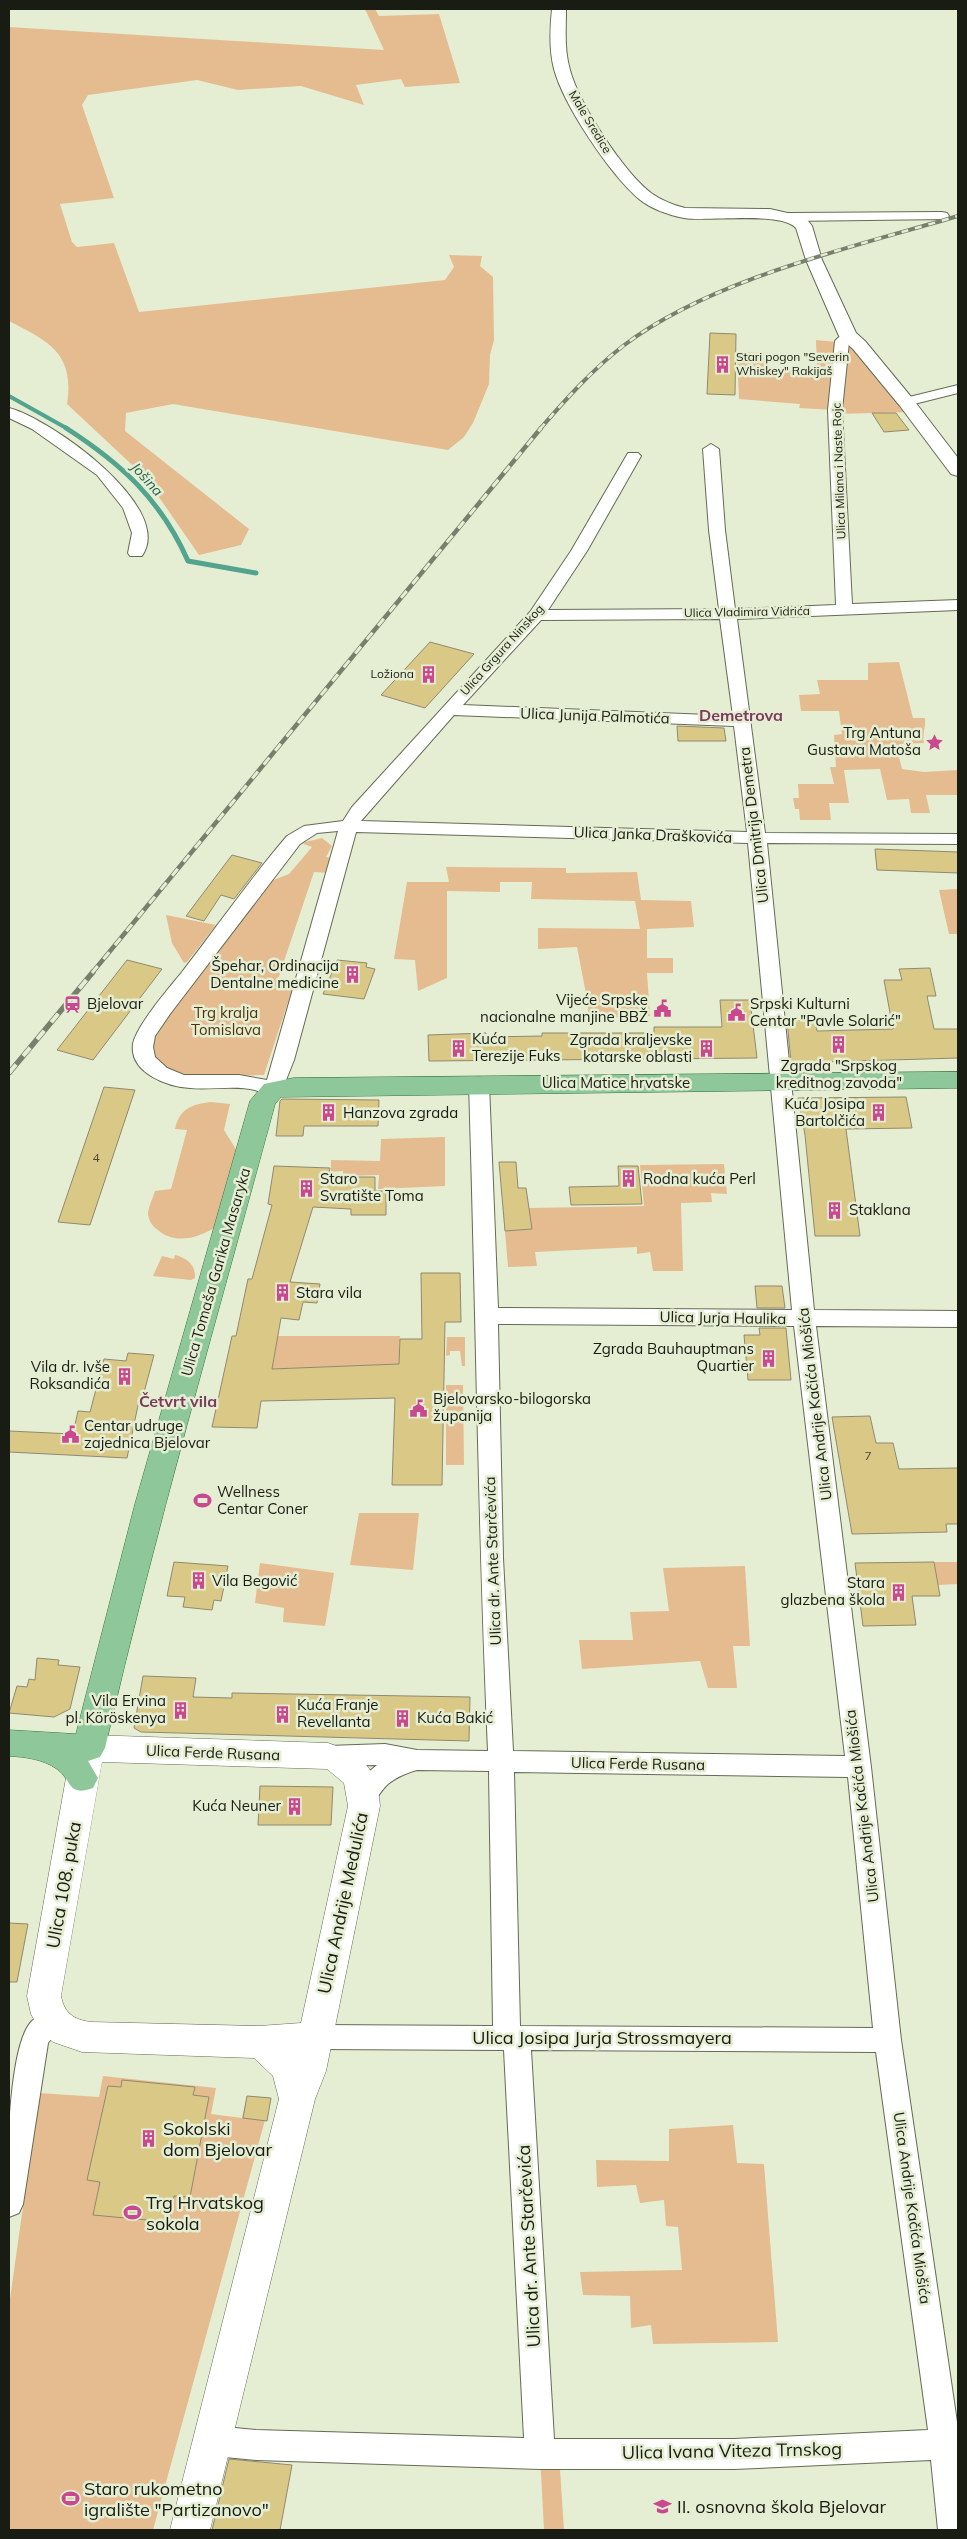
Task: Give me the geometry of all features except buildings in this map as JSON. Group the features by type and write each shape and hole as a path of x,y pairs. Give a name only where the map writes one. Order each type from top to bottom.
{"main road":[{"name":"Ulica Matice hrvatske","path":"273,1090 293,1086 958,1080"},
{"name":"Ulica Tomaša Garika Masaryka","path":"86,1763 134,1564 199,1329 263,1101 273,1090"},
{"path":"19,1744 64,1756 75,1765 86,1763"},
{"name":"Ulica Ferde Rusana","path":"86,1763 328,1756"},
{"name":"Ulica Andrije Medulića","path":"315,2037 364,1806 364,1797 359,1778 350,1766 328,1756"},
{"name":"Ulica 108. puka","path":"53,2022 45,2007 44,1996 86,1763"},
{"path":"53,2022 68,2033 90,2038 259,2042 315,2037 308,2071 297,2099 214,2441 190,2530"},
{"path":"259,2042 281,2057 292,2078 297,2099"}],"street":[{"name":"Male Sredice","path":"559,9 558,43 562,70 582,112 604,148 644,196 666,208 685,213 770,214 790,217 942,216"},
{"path":"790,217 804,226 814,260 848,336 859,345 957,468"},
{"name":"Ulica Milana i Naste Rojc","path":"844,610 835,410 842,341 848,336"},
{"path":"906,402 958,389"},
{"path":"9,412 37,426 102,472 130,508 140,533 136,553"},
{"name":"Ulica Dmitrija Demetra","path":"711,449 717,530 757,838 780,1081"},
{"name":"Ulica Grgura Ninskog","path":"348,828 358,811 536,615 580,551 633,456"},
{"name":"Ulica Vladimira Vidrića","path":"536,615 728,614 958,605"},
{"name":"Ulica Junija Palmotića","path":"448,710 742,721"},
{"path":"348,828 284,1060 273,1090 252,1083 184,1082 165,1078 146,1060 143,1049 145,1038 196,967 294,840 304,832 316,829 348,828"},
{"name":"Ulica Janka Draškovića","path":"348,828 757,838 958,839"},
{"name":"Ulica Andrije Kačića Miošića","path":"780,1081 804,1319 859,1767 888,2040 952,2444 953,2530"},
{"name":"Ulica dr. Ante Starčevića","path":"479,1084 487,1316 491,1558 512,2037 523,2454"},
{"name":"Ulica Jurja Haulika","path":"487,1316 958,1319"},
{"name":"Ulica Ferde Rusana","path":"328,1756 385,1754 417,1760 859,1767"},
{"name":"Ulica Ferde Rusana","path":"364,1797 378,1776 400,1764 417,1760"},
{"path":"9,2204 35,2040 42,2029 53,2022"},
{"name":"Ulica Josipa Jurja Strossmayera","path":"315,2037 888,2040"},
{"name":"Ulica Ivana Viteza Trnskog","path":"214,2441 256,2445 523,2454 734,2454 952,2444"}],"green space":[{"path":"365,9 375,9 379,16 439,14 460,83 405,87 401,79 356,85 364,105 301,86 238,90 197,80 88,95 82,105 114,198 60,204 72,242 77,247 114,243 139,312 445,280 454,267 449,255 482,256 480,266 493,277 494,340 490,355 489,384 473,423 464,437 448,450 173,404 126,413 125,431 249,529 241,545 199,555 145,477 67,404 67,372 56,351 36,335 9,321 9,27 384,50"},
{"path":"816,340 847,343 914,412 835,414 835,410 799,408 800,404 739,399 737,352 769,353 769,370 817,370"},
{"path":"899,662 913,718 925,718 924,743 899,744 898,753 902,769 924,772 958,770 958,795 926,795 930,813 911,813 909,799 887,800 880,769 844,770 849,803 829,803 831,820 800,820 799,809 795,809 793,798 799,798 798,784 834,784 830,767 836,767 834,735 842,734 839,711 801,711 799,695 820,694 817,680 868,680 868,663"},
{"name":"Trg kralja Tomislava","path":"322,838 332,846 326,857 336,859 330,873 314,872 275,988 292,990 264,1075 191,1075 177,1072 165,1066 155,1056 150,1035 271,881 289,874 312,847 301,843"},
{"path":"446,867 566,868 566,873 637,872 641,900 691,901 694,927 647,929 647,958 673,958 673,973 647,973 650,1016 588,1019 588,1004 577,947 538,949 538,928 640,929 635,901 531,899 532,882 500,882 500,892 447,891 447,978 418,991 415,960 394,959 407,882 449,882"},
{"path":"958,889 958,934 949,934 939,890"},
{"path":"166,915 216,925 187,962 184,963 172,943"},
{"path":"211,1102 230,1104 224,1130 237,1151 216,1227 194,1237 179,1239 165,1235 152,1225 148,1214 155,1191 171,1189 187,1130 175,1129 177,1122 183,1112 192,1106"},
{"path":"445,1137 445,1186 378,1189 379,1175 343,1176 343,1171 331,1172 331,1160 380,1161 381,1139"},
{"path":"724,1164 727,1194 711,1193 712,1202 681,1203 683,1271 653,1271 650,1252 637,1254 637,1247 535,1252 537,1266 508,1267 505,1231 532,1229 529,1208 644,1206 640,1165"},
{"path":"175,1255 190,1263 194,1269 195,1278 191,1280 153,1276 162,1256 174,1259"},
{"path":"278,1336 400,1336 399,1364 272,1369"},
{"path":"447,1337 465,1337 465,1366 462,1366 460,1351 450,1351 450,1355 446,1356"},
{"path":"446,1385 463,1385 464,1465 446,1465"},
{"path":"359,1513 419,1513 413,1570 350,1565"},
{"path":"934,1562 958,1562 958,1584 938,1585"},
{"path":"260,1563 334,1573 325,1626 283,1622 284,1608 255,1603"},
{"path":"745,1566 750,1646 733,1646 737,1688 708,1688 700,1661 582,1669 579,1640 633,1640 630,1612 669,1611 663,1568"},
{"name":"Trg Hrvatskog sokola","path":"103,2076 216,2088 211,2114 242,2118 247,2096 271,2098 153,2530 9,2530 9,2306 39,2093 99,2097"},
{"path":"733,2125 737,2163 764,2164 778,2342 653,2344 651,2325 631,2328 630,2296 583,2295 580,2272 682,2270 678,2227 666,2226 664,2200 640,2203 636,2185 597,2187 596,2160 669,2161 669,2129"},
{"path":"540,2454 559,2454 564,2530 544,2530"}],"waterway":[{"name":"Jošina","path":"9,396 68,429"},
{"name":"Jošina","path":"66,428 105,455 138,485 165,520 188,561 256,573"}],"railway":[{"path":"540,429 590,375 612,355 658,322 698,302 784,267 958,216"},
{"path":"92,973 541,428"},
{"path":"9,1073 93,972"}],"place":[{"name":"Stari pogon \"Severin Whiskey\" Rakijaš","path":"722,364"},
{"name":"Ložiona","path":"428,674"},
{"name":"Trg Antuna Gustava Matoša","path":"935,742"},
{"name":"Špehar, Ordinacija Dentalne medicine","path":"353,975"},
{"name":"Bjelovar","path":"73,1004"},
{"name":"Vijeće Srpske nacionalne manjine BBŽ","path":"662,1009"},
{"name":"Srpski Kulturni Centar \"Pavle Solarić\"","path":"736,1013"},
{"name":"Zgrada \"Srpskog kreditnog zavoda\"","path":"839,1045"},
{"name":"Kuća Terezije Fuks","path":"458,1048"},
{"name":"Zgrada kraljevske kotarske oblasti","path":"706,1049"},
{"name":"Hanzova zgrada","path":"329,1113"},
{"name":"Kuća Josipa Bartolčića","path":"879,1113"},
{"name":"Rodna kuća Perl","path":"629,1179"},
{"name":"Staro Svratište Toma","path":"306,1188"},
{"name":"Staklana","path":"835,1210"},
{"name":"Stara vila","path":"282,1293"},
{"name":"Zgrada Bauhauptmans Quartier","path":"768,1358"},
{"name":"Vila dr. Ivše Roksandića","path":"124,1376"},
{"name":"Bjelovarsko-bilogorska županija","path":"419,1408"},
{"name":"Centar udruge zajednica Bjelovar","path":"70,1435"},
{"name":"Wellness Centar Coner","path":"203,1501"},
{"name":"Vila Begović","path":"198,1581"},
{"name":"Stara glazbena škola","path":"899,1592"},
{"name":"Vila Ervina pl. Köröskenya","path":"180,1710"},
{"name":"Kuća Franje Revellanta","path":"283,1714"},
{"name":"Kuća Bakić","path":"403,1718"},
{"name":"Kuća Neuner","path":"295,1806"},
{"name":"Sokolski dom Bjelovar","path":"149,2139"},
{"name":"Trg Hrvatskog sokola","path":"132,2213"},
{"name":"Staro rukometno igralište \"Partizanovo\"","path":"70,2499"},
{"name":"II. osnovna škola Bjelovar","path":"663,2507"}],"district":[{"name":"Demetrova","path":"741,715"},
{"name":"Četvrt vila","path":"178,1401"}]}
